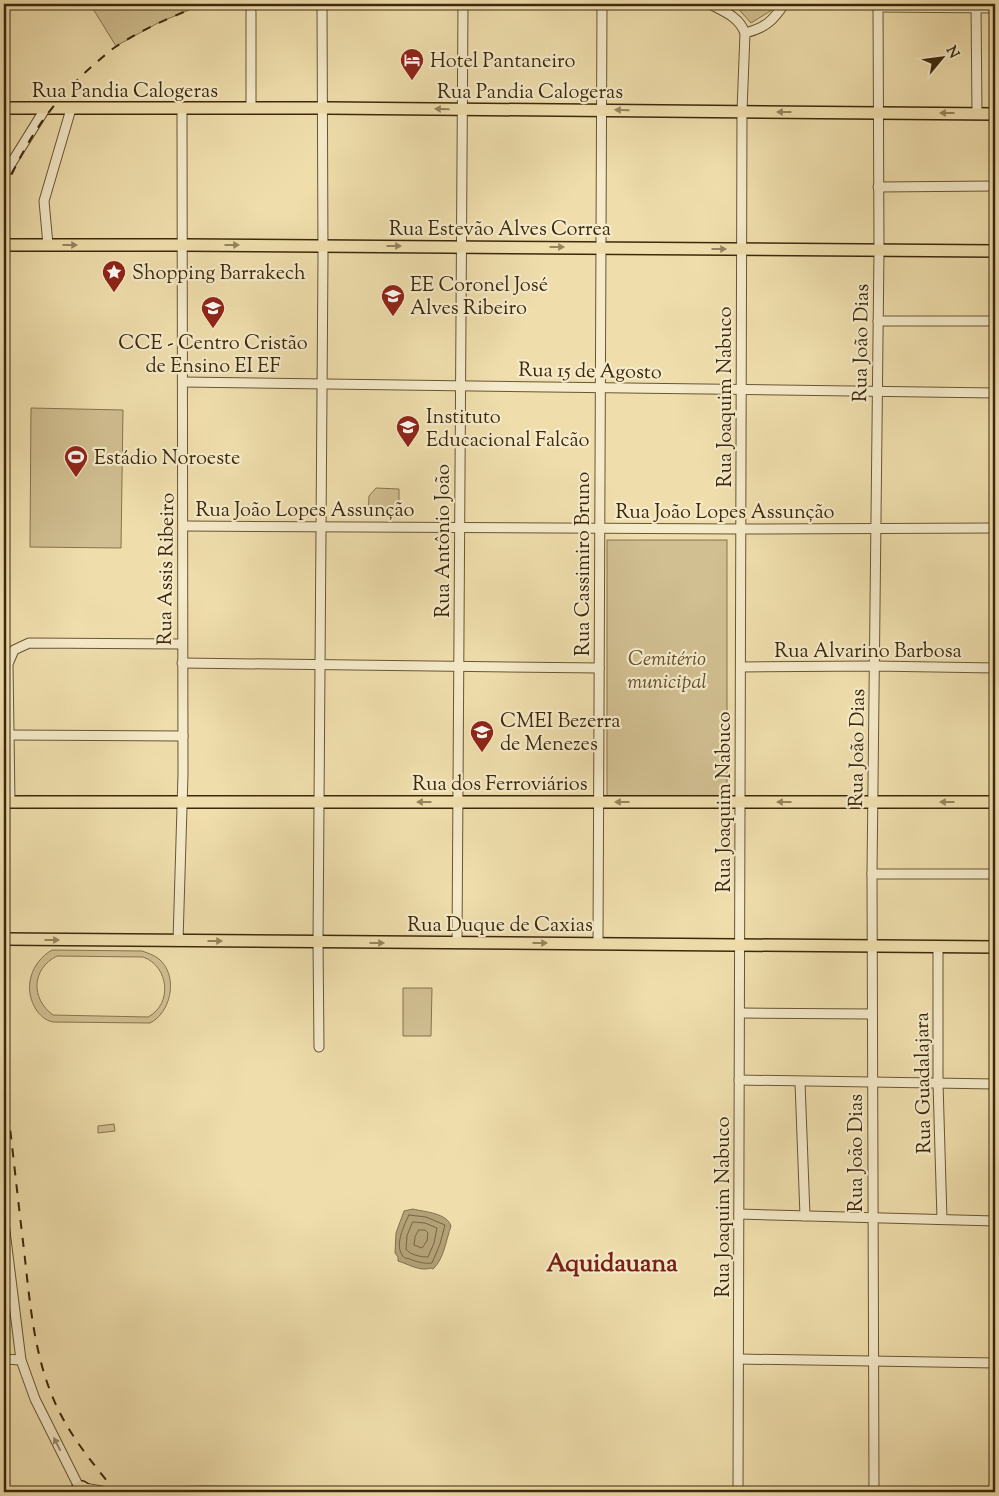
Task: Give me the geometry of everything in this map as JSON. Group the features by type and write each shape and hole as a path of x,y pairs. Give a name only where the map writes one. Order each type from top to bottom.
{"main road":[{"name":"Rua Pandia Calogeras","path":"4,108 323,108 995,114"},
{"name":"Rua Estevão Alves Correa","path":"4,245 995,251"},
{"name":"Rua dos Ferroviários","path":"7,802 995,802"},
{"name":"Rua Duque de Caxias","path":"4,939 995,947"}],"street":[{"path":"319,1047 318,942 323,246 322,4"},
{"name":"Rua Antônio João","path":"457,943 463,4"},
{"name":"Rua Cassimiro Bruno","path":"598,944 602,4"},
{"path":"710,4 737,19 742,24 745,33 766,26 784,4"},
{"path":"878,6 976,6 995,8"},
{"name":"Rua João Dias","path":"874,1492 872,874 879,250 878,6"},
{"path":"976,6 977,113"},
{"path":"251,12 251,108"},
{"name":"Rua Joaquim Nabuco","path":"738,1492 742,112 745,33"},
{"name":"Rua Assis Ribeiro","path":"178,941 183,736 182,108"},
{"path":"4,175 45,109"},
{"path":"48,245 44,201 71,109"},
{"path":"878,188 995,186"},
{"path":"878,321 995,321"},
{"name":"Rua 15 de Agosto","path":"183,382 995,393"},
{"name":"Rua João Lopes Assunção","path":"184,526 741,529 995,528"},
{"path":"7,802 8,664 14,650 29,643 182,644"},
{"path":"182,663 599,668"},
{"name":"Rua Alvarino Barbosa","path":"741,667 874,666 995,668"},
{"path":"8,735 183,736"},
{"path":"872,874 995,874"},
{"name":"Rua Guadalajara","path":"938,946 938,1083 942,1219"},
{"path":"740,1013 872,1014"},
{"path":"740,1080 995,1084"},
{"path":"800,1082 805,1216"},
{"path":"739,1214 995,1221"},
{"path":"4,1223 21,1360 35,1398 82,1490 107,1492"},
{"path":"4,1359 21,1360"},
{"path":"739,1359 995,1363"},
{"path":"166,1492 297,1492"}],"green space":[{"path":"90,4 203,4 158,23 116,46"},
{"path":"734,4 775,4 772,10 751,23"},
{"name":"Estádio Noroeste","path":"31,408 123,410 121,548 30,547"},
{"path":"376,488 399,489 399,517 368,517 369,496"},
{"name":"Cemitério municipal","path":"607,540 727,540 727,798 607,798"},
{"path":"52,950 142,951 151,954 162,962 170,978 171,987 167,1004 163,1012 150,1023 53,1022 48,1020 37,1011 32,1003 30,994 31,977 34,969 45,955","holes":["57,956 143,957 158,968 165,986 161,1003 156,1011 148,1017 53,1015 41,1001 37,984 39,976 42,968"]},
{"path":"403,988 432,988 431,1036 403,1036"},
{"path":"114,1124 115,1131 98,1133 98,1126"}],"water":[{"path":"413,1209 445,1218 451,1226 442,1255 433,1269 419,1268 398,1261 395,1253 396,1233 404,1211"}],"railway":[{"path":"4,191 22,154 42,121 81,76 109,52 127,40 159,23 203,4"},
{"path":"4,1077 31,1311 43,1371 58,1409 70,1431 116,1492"}],"place":[{"name":"Hotel Pantaneiro","path":"412,81"},
{"name":"Shopping Barrakech","path":"114,293"},
{"name":"EE Coronel José Alves Ribeiro","path":"393,317"},
{"name":"CCE - Centro Cristão de Ensino EI EF","path":"213,329"},
{"name":"Instituto Educacional Falcão","path":"408,448"},
{"name":"Estádio Noroeste","path":"76,478"},
{"name":"CMEI Bezerra de Menezes","path":"482,753"}],"district":[{"name":"Aquidauana","path":"612,1262"}]}
